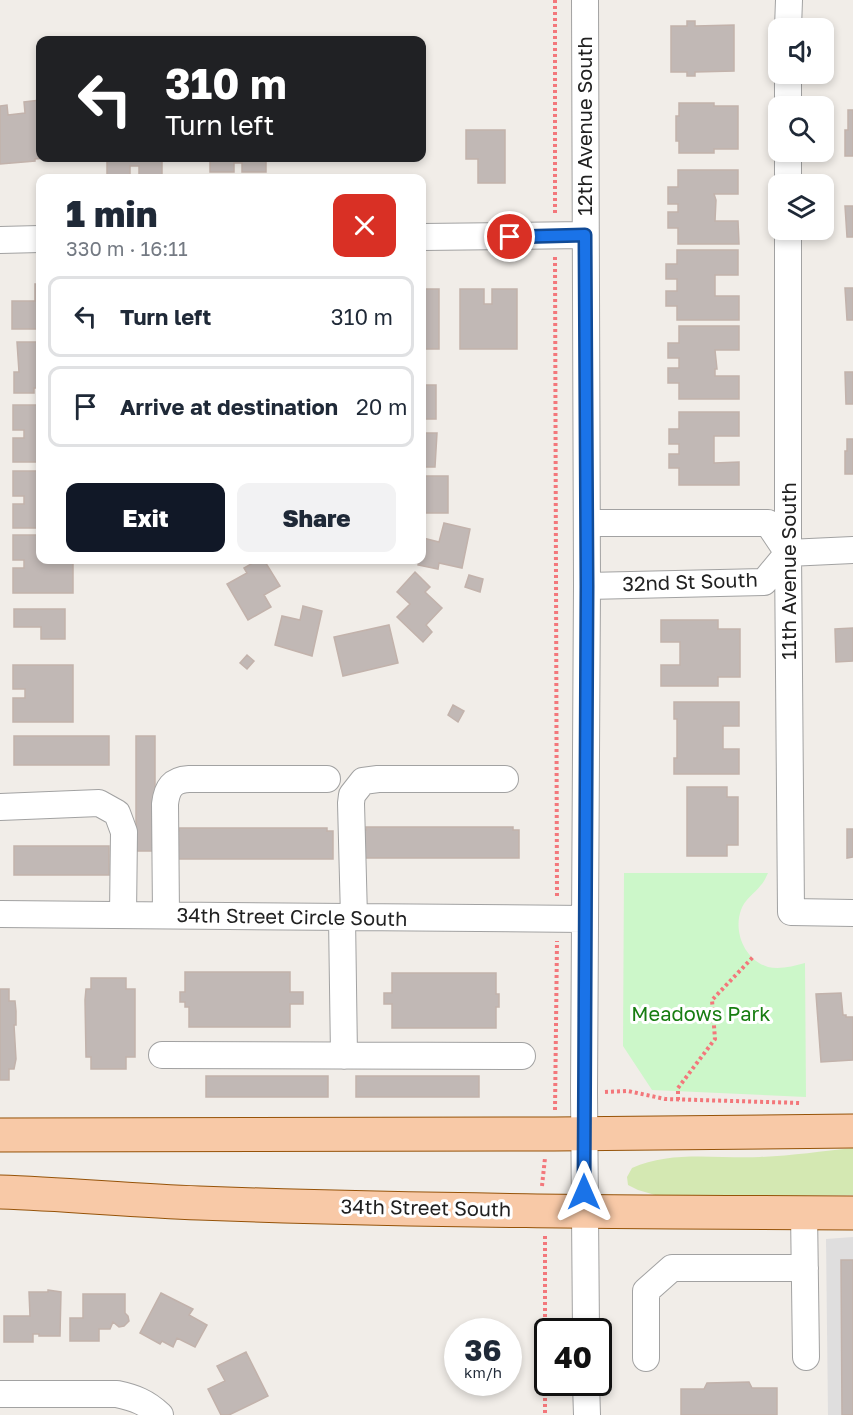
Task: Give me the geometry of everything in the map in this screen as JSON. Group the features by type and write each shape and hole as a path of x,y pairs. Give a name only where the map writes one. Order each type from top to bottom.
{"main road":[{"path":"0,1135 853,1131"},
{"name":"34th Street South","path":"0,1192 56,1193 197,1203 584,1212 853,1213"}],"street":[{"name":"12th Avenue South","path":"585,0 587,586 584,1093 569,1134 584,1212 586,1318"},
{"path":"789,0 789,18"},
{"path":"426,237 585,235"},
{"path":"0,240 36,240"},
{"name":"11th Avenue South","path":"788,240 791,912 853,913"},
{"path":"587,523 768,523 788,553 853,550"},
{"name":"32nd St South","path":"587,586 764,582 788,553"},
{"path":"166,915 165,804 166,794 172,784 179,780 189,779 327,779"},
{"path":"344,1056 352,795 363,782 378,779 506,779"},
{"path":"0,807 99,804 117,813 124,832 123,915"},
{"name":"34th Street Circle South","path":"0,914 585,919"},
{"path":"162,1056 522,1056"},
{"path":"804,1212 806,1357"},
{"path":"646,1358 646,1291 672,1268 805,1268"},
{"path":"0,1394 117,1394 146,1403 160,1415"},
{"path":"586,1396 586,1415"}],"path":[{"path":"545,1415 545,1211 542,1186 544,1163 569,1134 556,1095 555,0"},
{"path":"678,1100 678,1088 715,1039 712,999 754,956"},
{"path":"556,1095 628,1092 678,1100 804,1103"}],"shaded area":[{"path":"853,1237 853,1415 828,1415 826,1239"}],"green space":[{"name":"Meadows Park","path":"624,873 768,873 762,884 742,906 739,918 740,936 747,952 768,967 782,968 805,963 806,1097 652,1090 623,1046"},
{"path":"853,1148 853,1195 662,1197 628,1185 627,1177 632,1168 663,1159 695,1156 795,1155"}],"building":[{"path":"687,21 695,21 695,26 734,25 734,71 695,72 695,76 687,76 687,72 671,72 671,26 687,26"},
{"path":"36,100 36,159 35,161 0,164 0,106 7,105 8,115 25,113 24,102"},
{"path":"679,103 738,106 738,149 714,149 714,153 679,153 679,141 676,141 676,116 679,116"},
{"path":"848,110 853,110 853,156 845,156"},
{"path":"466,130 505,130 505,183 478,183 478,159 466,159"},
{"path":"107,162 162,162 162,174 139,174 139,166 130,166 130,174 107,174"},
{"path":"210,162 266,162 266,172 242,172 242,163 234,163 234,172 210,172"},
{"path":"678,170 738,170 738,194 714,194 715,221 738,221 739,244 678,244 678,228 668,228 668,212 678,212 678,204 668,204 668,187 678,187"},
{"path":"845,206 853,206 853,237 847,237"},
{"path":"677,250 738,250 738,275 715,275 715,296 739,296 739,320 677,320 677,306 666,306 666,291 677,291 677,279 666,279 666,264 677,264"},
{"path":"36,284 36,329 12,329 12,301 35,301"},
{"path":"845,288 853,288 853,320 847,320"},
{"path":"426,289 439,289 439,349 426,349"},
{"path":"460,289 484,289 484,304 492,304 492,289 517,289 517,349 460,349"},
{"path":"679,326 739,326 739,350 715,350 717,369 715,369 715,376 739,376 739,399 679,399 679,383 668,383 668,368 679,368 679,358 668,358 668,343 679,343"},
{"path":"17,342 36,342 36,388 34,388 34,393 14,393 14,372 19,372"},
{"path":"845,372 853,372 853,404 846,404"},
{"path":"426,385 436,385 436,419 426,419"},
{"path":"13,405 36,405 36,462 13,462 13,438 24,438 24,430 13,430"},
{"path":"679,412 739,412 739,436 714,436 714,463 739,462 739,485 679,485 679,468 669,468 669,454 679,454 679,444 669,444 669,429 679,429"},
{"path":"426,433 437,433 435,467 426,467"},
{"path":"847,439 853,439 853,474 845,474"},
{"path":"13,471 36,471 36,528 13,528 13,504 24,504 24,496 13,496"},
{"path":"426,476 448,476 448,513 426,513"},
{"path":"444,523 470,529 462,568 439,563 438,569 418,565 426,564 426,539 439,542"},
{"path":"13,535 36,535 36,564 73,564 73,593 13,593 13,568 24,568 24,560 13,560"},
{"path":"251,564 266,564 280,586 264,595 271,607 248,620 227,584 247,573 244,568"},
{"path":"415,572 430,587 425,592 442,608 426,625 432,632 423,642 397,617 410,604 397,592"},
{"path":"469,575 483,579 480,592 465,587"},
{"path":"303,606 322,611 312,656 275,645 282,616 300,620"},
{"path":"14,609 65,609 65,639 41,639 41,627 14,627"},
{"path":"661,620 718,620 718,629 740,629 740,677 718,677 718,686 661,686 661,665 680,665 680,642 661,642"},
{"path":"389,625 398,663 343,676 334,637"},
{"path":"853,628 853,661 836,662 835,629"},
{"path":"247,655 254,661 247,669 240,663"},
{"path":"13,665 73,665 73,722 13,722 13,698 25,698 25,689 13,689"},
{"path":"674,702 739,702 739,726 723,726 723,749 739,749 739,774 674,774 674,758 677,758 677,719 674,719"},
{"path":"453,705 464,711 458,722 448,715"},
{"path":"14,736 109,736 109,765 14,765"},
{"path":"136,736 155,736 155,851 136,851"},
{"path":"687,787 727,787 727,797 738,797 738,845 727,845 727,856 687,856"},
{"path":"366,827 513,827 513,830 519,830 519,858 359,858 359,830 366,830"},
{"path":"179,828 327,828 327,831 333,831 333,859 175,859 175,831 179,831"},
{"path":"847,829 853,829 853,857 847,858"},
{"path":"14,846 109,846 109,875 14,875"},
{"path":"185,972 290,972 290,992 303,992 303,1004 290,1004 290,1027 189,1027 189,1007 185,1007 185,1002 180,1002 180,992 185,992"},
{"path":"392,973 496,973 496,994 499,994 499,1007 496,1007 496,1028 392,1028 392,1004 384,1004 384,993 392,993"},
{"path":"91,978 126,978 126,989 135,989 135,1057 126,1057 126,1069 91,1069 91,1057 86,1057 85,1000 86,989 91,989"},
{"path":"0,989 9,989 9,1001 15,1001 16,1011 16,1025 14,1025 16,1059 14,1069 9,1069 9,1080 0,1080"},
{"path":"841,993 843,1015 853,1017 853,1060 821,1062 816,994"},
{"path":"206,1076 328,1076 328,1097 206,1097"},
{"path":"356,1076 479,1076 479,1097 356,1097"},
{"path":"841,1260 853,1260 853,1415 842,1415"},
{"path":"48,1290 61,1292 60,1336 33,1334 33,1342 4,1342 4,1316 30,1316 29,1292 48,1292"},
{"path":"161,1293 193,1309 189,1315 207,1325 195,1347 177,1338 173,1347 162,1341 160,1344 140,1333"},
{"path":"83,1294 125,1294 125,1313 129,1321 124,1326 119,1327 113,1322 110,1329 99,1329 99,1341 70,1341 70,1318 83,1318"},
{"path":"246,1352 268,1396 229,1415 221,1415 208,1389 225,1381 217,1366"},
{"path":"749,1382 752,1388 777,1388 777,1415 681,1415 681,1389 704,1389 707,1383"}],"route":[{"path":"510,237 585,235 587,586 584,1192"}]}
